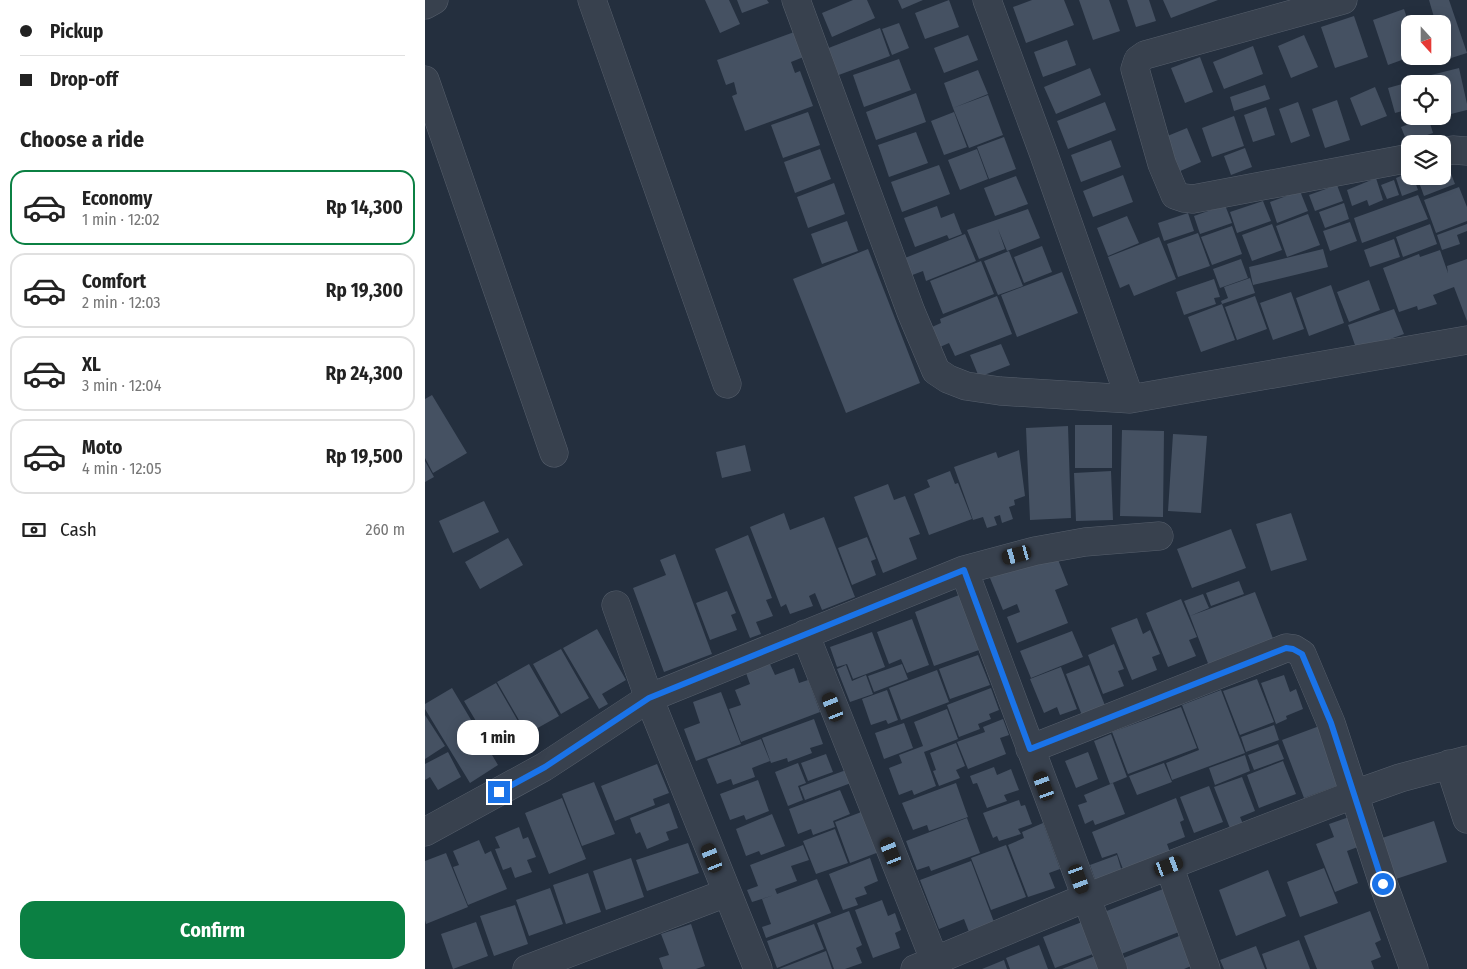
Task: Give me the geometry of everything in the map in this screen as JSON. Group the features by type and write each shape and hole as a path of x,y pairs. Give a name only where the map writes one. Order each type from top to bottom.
{"street":[{"path":"425,5 434,0"},
{"path":"592,0 727,384"},
{"path":"796,0 911,312 936,371 948,379 975,387 1000,390 1130,399 1467,340"},
{"path":"987,0 1130,399"},
{"path":"1343,0 1145,55 1139,60 1135,69 1162,164 1175,195 1193,199 1401,160"},
{"path":"425,80 554,452"},
{"path":"1451,150 1467,151"},
{"path":"425,832 545,767 649,698 805,634 964,570 1035,551 1077,543 1159,536"},
{"path":"964,570 1113,969"},
{"path":"615,605 649,698 726,894 758,969"},
{"path":"805,634 929,966 1085,898 1355,794 1400,778 1458,762 1467,819"},
{"path":"1030,749 1286,648 1293,649 1302,654 1331,723 1383,884 1414,969"},
{"path":"1169,866 1206,969"},
{"path":"527,969 726,894"}],"building":[{"path":"705,0 729,0 740,24 720,33"},
{"path":"737,0 767,0 769,3 742,13"},
{"path":"853,0 867,0 875,18 832,37 822,13"},
{"path":"898,0 923,0 902,9"},
{"path":"949,0 959,27 925,39 915,13"},
{"path":"1032,0 1064,0 1074,25 1026,43 1013,7"},
{"path":"1079,0 1109,0 1120,31 1093,40"},
{"path":"1127,0 1149,0 1156,21 1136,27"},
{"path":"1163,0 1218,0 1171,18"},
{"path":"1429,0 1449,0 1467,53 1451,58 1451,15 1433,15"},
{"path":"1404,9 1406,15 1401,15 1401,60 1388,65 1373,20"},
{"path":"1354,16 1368,57 1335,68 1321,27"},
{"path":"899,23 909,48 892,55 882,29"},
{"path":"880,28 890,56 836,76 826,49"},
{"path":"797,31 806,56 791,62 795,73 800,71 813,106 745,131 732,96 737,94 734,82 726,85 717,60"},
{"path":"968,35 978,60 944,73 934,48"},
{"path":"1304,35 1318,67 1291,78 1278,46"},
{"path":"1067,40 1076,65 1043,77 1034,52"},
{"path":"1253,46 1263,74 1224,89 1213,62"},
{"path":"1200,57 1213,92 1185,103 1171,68"},
{"path":"899,59 911,90 864,107 853,75"},
{"path":"1090,68 1101,95 1056,114 1044,87"},
{"path":"1459,68 1467,110 1451,114 1451,75 1431,75"},
{"path":"978,70 988,94 953,108 944,83"},
{"path":"1401,84 1401,111 1395,113 1388,88"},
{"path":"1265,85 1270,99 1234,111 1230,97"},
{"path":"1375,87 1387,116 1361,126 1350,98"},
{"path":"916,93 926,122 876,140 866,112"},
{"path":"988,95 1003,135 969,148 953,108"},
{"path":"1337,100 1350,140 1325,148 1312,109"},
{"path":"1105,102 1116,130 1068,149 1057,121"},
{"path":"1298,102 1310,136 1291,143 1279,109"},
{"path":"1266,107 1275,135 1253,142 1244,115"},
{"path":"808,112 820,145 783,158 771,125"},
{"path":"954,112 967,147 944,155 931,121"},
{"path":"1234,116 1244,146 1212,157 1202,128"},
{"path":"1406,125 1430,125 1433,133 1427,135 1404,135 1401,127"},
{"path":"1187,128 1201,162 1178,172 1165,137"},
{"path":"916,132 928,163 889,177 878,145"},
{"path":"1004,137 1016,169 989,179 977,147"},
{"path":"1111,140 1121,167 1081,182 1071,155"},
{"path":"1245,148 1252,167 1231,175 1224,156"},
{"path":"820,149 831,179 795,193 784,162"},
{"path":"977,149 988,179 960,190 948,160"},
{"path":"939,165 950,194 902,212 891,182"},
{"path":"1451,174 1455,184 1424,196 1420,185 1451,185"},
{"path":"1123,175 1133,202 1093,217 1083,191"},
{"path":"1016,176 1028,204 995,216 984,188"},
{"path":"1401,176 1401,185 1416,185 1418,190 1402,196 1396,178"},
{"path":"1376,178 1383,200 1369,206 1367,200 1352,206 1347,190"},
{"path":"1394,180 1399,195 1387,199 1381,185"},
{"path":"834,183 845,214 808,228 797,197"},
{"path":"1337,185 1343,201 1315,211 1309,195"},
{"path":"1459,187 1467,207 1467,221 1436,233 1424,200"},
{"path":"1300,191 1308,211 1277,223 1270,202"},
{"path":"1418,195 1428,219 1362,243 1354,218"},
{"path":"1263,201 1271,221 1237,233 1230,212"},
{"path":"1344,203 1349,219 1325,228 1319,212"},
{"path":"1225,205 1232,223 1200,234 1194,216"},
{"path":"937,206 941,218 954,213 962,234 949,239 947,235 915,247 904,218"},
{"path":"1028,209 1040,238 1007,251 998,229 1005,249 979,259 967,230"},
{"path":"1188,213 1194,231 1164,241 1158,223"},
{"path":"1308,214 1320,245 1287,257 1276,226"},
{"path":"1127,216 1139,243 1108,256 1097,228"},
{"path":"847,221 858,251 822,264 811,234"},
{"path":"1350,222 1357,241 1330,251 1323,231"},
{"path":"1272,224 1282,250 1252,261 1242,235"},
{"path":"1430,224 1437,244 1403,257 1396,237"},
{"path":"1467,224 1467,231 1457,235 1460,244 1442,250 1437,235"},
{"path":"1232,226 1242,254 1212,265 1201,237"},
{"path":"1198,233 1210,266 1178,277 1167,244"},
{"path":"965,234 976,261 926,281 923,271 907,277 900,260"},
{"path":"1159,237 1176,279 1134,296 1129,284 1120,288 1108,257"},
{"path":"1394,239 1400,257 1370,267 1364,250"},
{"path":"1042,246 1052,272 1024,283 1014,257"},
{"path":"868,249 920,383 846,413 793,279"},
{"path":"1323,249 1328,267 1253,285 1249,267"},
{"path":"1440,250 1448,273 1447,266 1467,259 1467,321 1454,287 1433,295 1437,304 1418,310 1417,306 1399,312 1383,268 1419,254 1420,257"},
{"path":"1009,251 1023,286 998,295 984,261"},
{"path":"1241,259 1248,278 1220,288 1213,269"},
{"path":"981,261 994,294 943,314 930,281"},
{"path":"1062,272 1078,313 1017,337 1001,295"},
{"path":"1250,278 1255,293 1222,304 1221,301 1228,298 1224,287"},
{"path":"1214,279 1220,297 1214,298 1216,304 1184,315 1176,292"},
{"path":"1369,280 1380,310 1349,322 1337,292"},
{"path":"1331,285 1344,323 1309,336 1296,298"},
{"path":"1291,292 1304,329 1273,340 1260,303"},
{"path":"997,296 1012,334 955,356 949,343 940,347 932,327 941,323 940,319"},
{"path":"1255,296 1267,329 1237,340 1225,307"},
{"path":"1222,304 1235,340 1201,352 1188,317"},
{"path":"1394,309 1404,334 1357,351 1348,325"},
{"path":"1001,344 1010,365 979,377 970,355"},
{"path":"432,395 467,453 433,473 425,458 425,399"},
{"path":"1075,425 1112,425 1112,468 1075,468"},
{"path":"1068,426 1071,518 1030,520 1026,428"},
{"path":"1122,430 1164,431 1163,517 1120,516"},
{"path":"1173,434 1207,436 1201,513 1168,511"},
{"path":"745,445 751,471 722,478 716,452"},
{"path":"1019,450 1025,496 1014,500 1015,505 1009,507 1013,519 1002,523 1000,515 994,517 997,525 987,528 983,517 973,520 954,467 996,452 998,458"},
{"path":"425,461 434,477 425,482"},
{"path":"950,471 955,484 958,483 972,519 929,535 914,494 930,487 927,480"},
{"path":"1111,471 1113,520 1076,521 1074,473"},
{"path":"888,484 894,500 905,496 920,534 909,538 917,559 883,573 854,497"},
{"path":"484,501 499,532 453,553 439,521"},
{"path":"784,513 790,530 824,517 855,597 822,610 815,593 809,596 813,606 790,614 786,604 781,607 750,527"},
{"path":"1291,513 1307,560 1271,571 1256,524"},
{"path":"1231,529 1246,568 1192,588 1177,549"},
{"path":"748,535 772,598 766,600 773,616 756,622 761,634 750,638 715,549"},
{"path":"867,537 876,559 871,561 876,575 852,585 838,548"},
{"path":"508,538 523,565 480,589 465,562"},
{"path":"1055,552 1068,585 1055,590 1068,623 1017,643 1007,617 1020,612 1017,604 1003,610 990,578"},
{"path":"675,554 712,654 664,672 633,588 666,575 660,560"},
{"path":"1239,581 1244,594 1211,606 1206,593"},
{"path":"727,591 736,613 731,615 737,630 710,640 696,603"},
{"path":"1255,592 1274,641 1209,666 1190,616"},
{"path":"1203,594 1209,608 1190,616 1184,601"},
{"path":"959,595 979,650 934,666 915,612"},
{"path":"1181,599 1197,637 1189,640 1196,656 1168,667 1146,613"},
{"path":"1137,618 1143,634 1150,630 1160,654 1152,657 1157,670 1132,680 1111,628"},
{"path":"912,619 929,665 907,673 901,659 889,664 877,632"},
{"path":"597,629 626,680 602,694 608,704 599,709 563,648"},
{"path":"1072,631 1083,657 1031,678 1020,651"},
{"path":"872,632 885,667 853,679 847,664 837,667 830,647"},
{"path":"1114,644 1124,669 1118,671 1124,686 1103,694 1088,655"},
{"path":"561,649 589,698 561,714 533,664"},
{"path":"978,655 990,685 950,699 939,669"},
{"path":"529,664 559,716 527,734 497,682"},
{"path":"770,664 775,675 794,668 799,683 808,680 820,712 741,742 729,709 741,705 735,690 750,684 746,673"},
{"path":"902,664 908,679 874,692 868,676"},
{"path":"846,665 852,681 866,675 873,694 850,702 837,669"},
{"path":"1089,665 1106,708 1083,718 1066,674"},
{"path":"1061,667 1077,709 1060,715 1057,707 1044,713 1030,679"},
{"path":"937,670 949,702 901,720 889,688"},
{"path":"1284,675 1290,692 1296,689 1303,709 1286,716 1287,719 1276,724 1261,683"},
{"path":"1257,679 1274,722 1240,735 1223,691"},
{"path":"496,683 526,735 519,739 521,743 503,754 500,750 495,753 464,701"},
{"path":"452,688 498,765 470,783 425,709 425,704"},
{"path":"991,688 999,710 989,714 991,719 978,724 980,729 959,737 947,705"},
{"path":"887,690 898,720 888,724 886,720 871,725 862,699"},
{"path":"1221,690 1245,753 1172,780 1166,763 1199,750 1182,705"},
{"path":"721,692 741,744 696,761 684,729 700,723 693,702"},
{"path":"1181,707 1197,748 1128,774 1112,732"},
{"path":"947,709 958,739 924,752 936,786 914,795 912,790 899,795 889,768 902,763 899,755 923,746 914,722"},
{"path":"425,715 445,746 425,759"},
{"path":"814,719 823,744 810,748 812,753 788,762 787,758 771,763 762,738"},
{"path":"1003,719 1009,735 1000,738 1006,754 968,769 957,742 985,732 983,727"},
{"path":"904,723 913,748 884,759 875,733"},
{"path":"1274,725 1279,740 1246,752 1241,737"},
{"path":"1322,725 1344,783 1304,798 1282,740"},
{"path":"1111,734 1127,777 1110,784 1094,741"},
{"path":"761,739 770,761 752,768 755,777 733,785 731,779 717,784 707,759"},
{"path":"956,743 965,766 956,770 960,778 939,786 933,771 936,770 930,753"},
{"path":"1278,744 1284,759 1254,770 1248,755"},
{"path":"448,752 461,777 438,790 430,777 425,780 425,764"},
{"path":"1088,752 1098,779 1076,788 1065,761"},
{"path":"826,754 833,772 808,781 801,763"},
{"path":"1245,755 1250,771 1215,785 1209,768"},
{"path":"1283,761 1296,794 1259,808 1247,775"},
{"path":"798,763 806,783 798,786 803,800 788,806 775,772"},
{"path":"1164,763 1172,782 1137,795 1129,776"},
{"path":"657,764 669,793 653,799 655,805 615,821 601,786"},
{"path":"994,767 997,775 1011,769 1019,790 1004,795 1007,801 987,808 977,783 973,784 970,776"},
{"path":"846,770 851,783 805,800 800,787"},
{"path":"1242,777 1255,811 1240,817 1244,826 1231,831 1214,787"},
{"path":"758,780 769,811 746,820 744,815 730,820 720,794"},
{"path":"594,782 615,834 582,846 562,794"},
{"path":"956,783 968,817 929,831 927,825 913,830 902,803"},
{"path":"1113,783 1125,814 1095,825 1093,820 1085,824 1078,805 1087,802 1084,795"},
{"path":"1209,786 1223,822 1194,833 1180,797"},
{"path":"840,790 850,814 833,821 835,827 813,835 811,829 798,834 789,809"},
{"path":"562,798 586,859 549,874 525,813"},
{"path":"1176,798 1184,820 1180,822 1185,837 1167,844 1171,855 1124,872 1117,853 1102,858 1092,832"},
{"path":"1019,800 1021,806 1025,805 1032,824 1018,829 1021,834 999,841 997,836 993,838 983,813"},
{"path":"669,803 678,828 666,832 669,840 647,849 640,832 636,834 630,818"},
{"path":"864,811 879,852 850,863 835,822"},
{"path":"772,814 785,846 761,855 759,851 746,856 736,829"},
{"path":"1352,816 1363,845 1347,851 1358,883 1335,892 1316,844 1334,837 1329,824"},
{"path":"967,818 980,853 931,871 929,866 917,870 906,841"},
{"path":"1434,821 1447,862 1393,880 1379,839"},
{"path":"1043,823 1060,869 1049,873 1055,888 1028,897 1008,845 1024,838 1022,832"},
{"path":"519,827 523,839 528,837 536,857 527,860 532,872 515,878 511,867 503,870 495,849 500,848 495,837"},
{"path":"835,829 848,863 816,874 803,841"},
{"path":"479,840 485,854 491,851 507,889 468,905 453,867 459,865 453,851"},
{"path":"688,843 699,873 647,891 636,860"},
{"path":"803,845 809,860 791,866 797,881 775,889 777,894 817,879 831,913 766,938 762,927 771,924 762,899 774,895 752,902 747,890 758,886 750,865"},
{"path":"1006,845 1026,897 991,910 971,858"},
{"path":"446,853 468,907 426,924 425,861"},
{"path":"1117,855 1122,872 1096,882 1090,865"},
{"path":"631,858 644,897 606,910 593,871"},
{"path":"870,858 878,881 864,887 867,894 855,898 858,905 843,910 829,874"},
{"path":"971,861 994,922 969,932 964,919 939,929 920,880"},
{"path":"1324,868 1338,903 1300,917 1287,882"},
{"path":"1268,870 1286,916 1236,936 1219,890"},
{"path":"588,873 601,912 566,924 553,885"},
{"path":"550,888 563,924 529,936 516,900"},
{"path":"1163,889 1179,932 1116,956 1099,914"},
{"path":"882,900 888,916 895,913 901,930 895,933 900,948 873,958 855,910"},
{"path":"515,905 528,944 494,956 480,916"},
{"path":"849,911 862,945 856,948 862,963 845,969 834,969 817,923"},
{"path":"1370,911 1381,940 1375,943 1381,957 1371,961 1374,969 1317,969 1304,936"},
{"path":"476,922 488,956 453,969 441,934"},
{"path":"1082,922 1093,954 1055,968 1043,937"},
{"path":"691,924 705,966 696,969 663,969 659,958 669,955 661,934"},
{"path":"814,924 824,949 777,968 767,941"},
{"path":"1179,936 1191,966 1184,969 1125,969 1121,959"},
{"path":"1299,940 1310,969 1267,969 1262,954"},
{"path":"1039,945 1048,969 1010,969 1006,958"},
{"path":"1256,946 1265,969 1224,969 1220,960"},
{"path":"826,951 832,969 779,969"},
{"path":"1095,956 1100,969 1062,969"},
{"path":"1004,960 1007,969 982,969"}],"route":[{"path":"499,792 545,767 649,698 964,570 1030,749 1286,648 1293,649 1302,654 1331,723 1383,884"}]}
